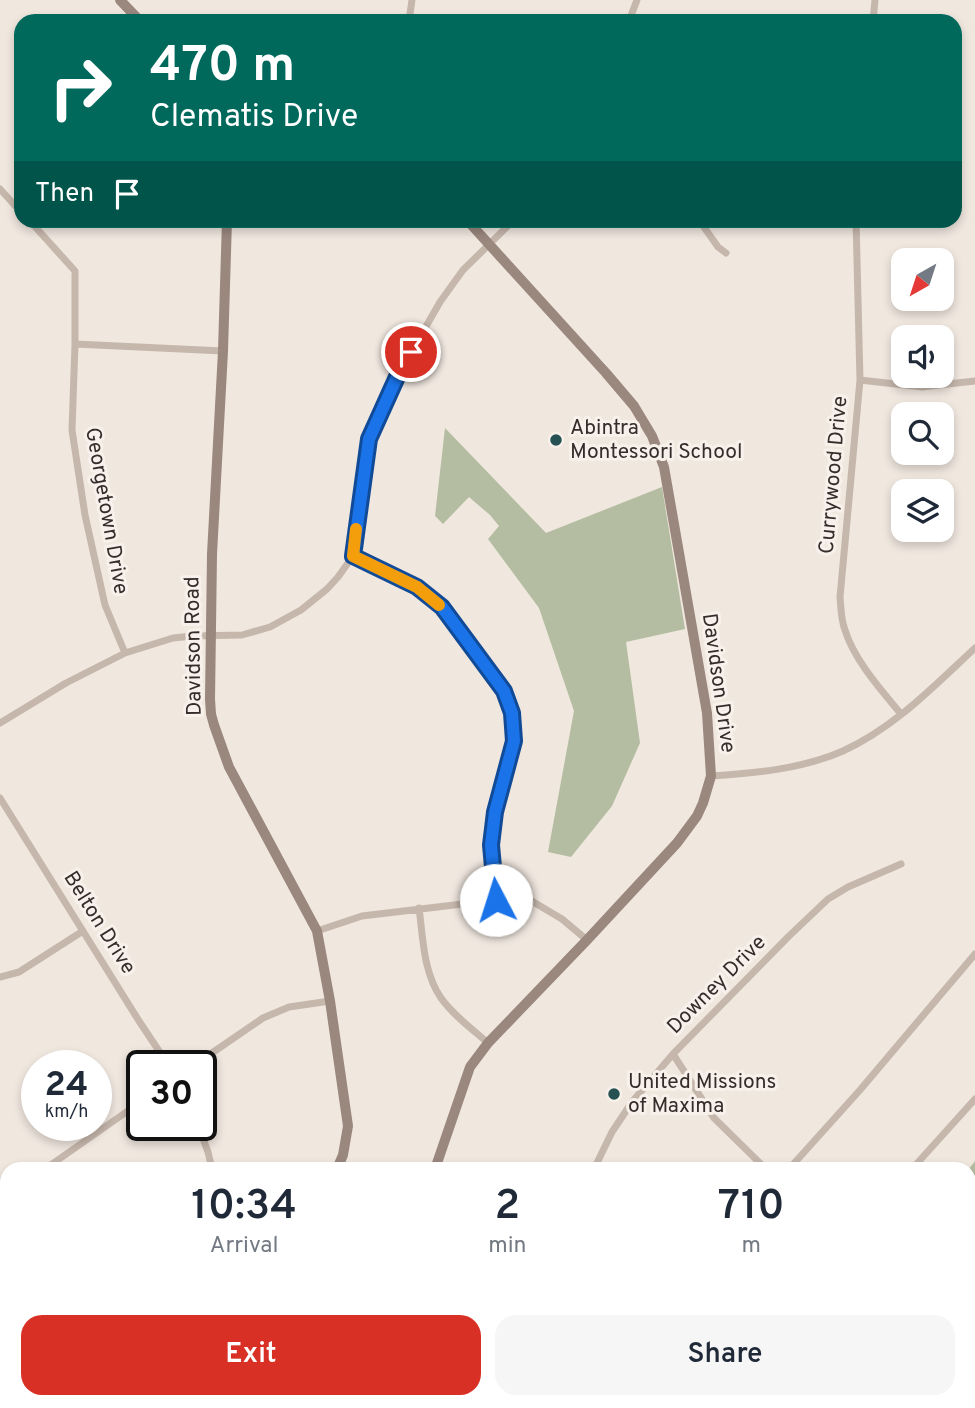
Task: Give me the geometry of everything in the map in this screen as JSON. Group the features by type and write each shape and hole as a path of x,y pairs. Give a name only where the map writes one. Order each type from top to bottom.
{"street":[{"path":"120,0 133,14"},
{"path":"0,189 14,204"},
{"name":"Georgetown Drive","path":"36,228 75,271 72,430 85,515 105,605 125,653"},
{"name":"Davidson Road","path":"227,228 212,554 211,713 220,744 242,792 317,931 348,1126 340,1162"},
{"name":"Davidson Drive","path":"437,1162 470,1067 488,1043 677,843 697,816 711,776 707,713 667,480 652,436 634,406 611,379 475,228"},
{"path":"0,723 66,682 125,653 173,638 242,635 270,627 304,608 327,589 353,556 369,439 397,377 440,302 463,270 506,228"},
{"path":"704,228 726,253"},
{"name":"Currywood Drive","path":"856,228 860,380 840,597 843,627 848,638 879,688 901,714"},
{"path":"75,344 223,351"},
{"path":"860,380 922,387 975,381"},
{"path":"353,556 417,587 442,607 504,691 512,713 514,741 495,812 491,845 496,900"},
{"path":"711,776 761,772 809,763 843,751 872,735 901,714 975,648"},
{"name":"Belton Drive","path":"0,798 159,1050"},
{"name":"Downey Drive","path":"597,1162 612,1132 631,1104 673,1054 828,899 848,887 901,864"},
{"path":"317,931 362,916 496,900 530,900 562,919 587,940"},
{"path":"419,908 426,962 441,998 488,1043"},
{"path":"0,977 19,972 83,932"},
{"path":"795,1162 975,954"},
{"path":"216,1050 263,1018 289,1007 330,1001"},
{"path":"673,1054 714,1118 759,1162"},
{"path":"918,1162 975,1099"},
{"path":"55,1162 126,1112"},
{"path":"204,1141 210,1162"}],"green space":[{"path":"445,428 546,533 662,487 685,629 626,642 640,743 612,806 571,857 548,852 574,711 539,608 488,539 499,526 469,497 443,524 435,516"}],"slow traffic":[{"path":"356,529 353,556 417,587 439,605"}],"place":[{"name":"Abintra Montessori School","path":"556,440"},
{"name":"United Missions of Maxima","path":"614,1094"}],"route":[{"path":"411,352 369,439 353,556 417,587 442,607 504,691 512,713 514,741 495,812 491,845 496,900"}]}
